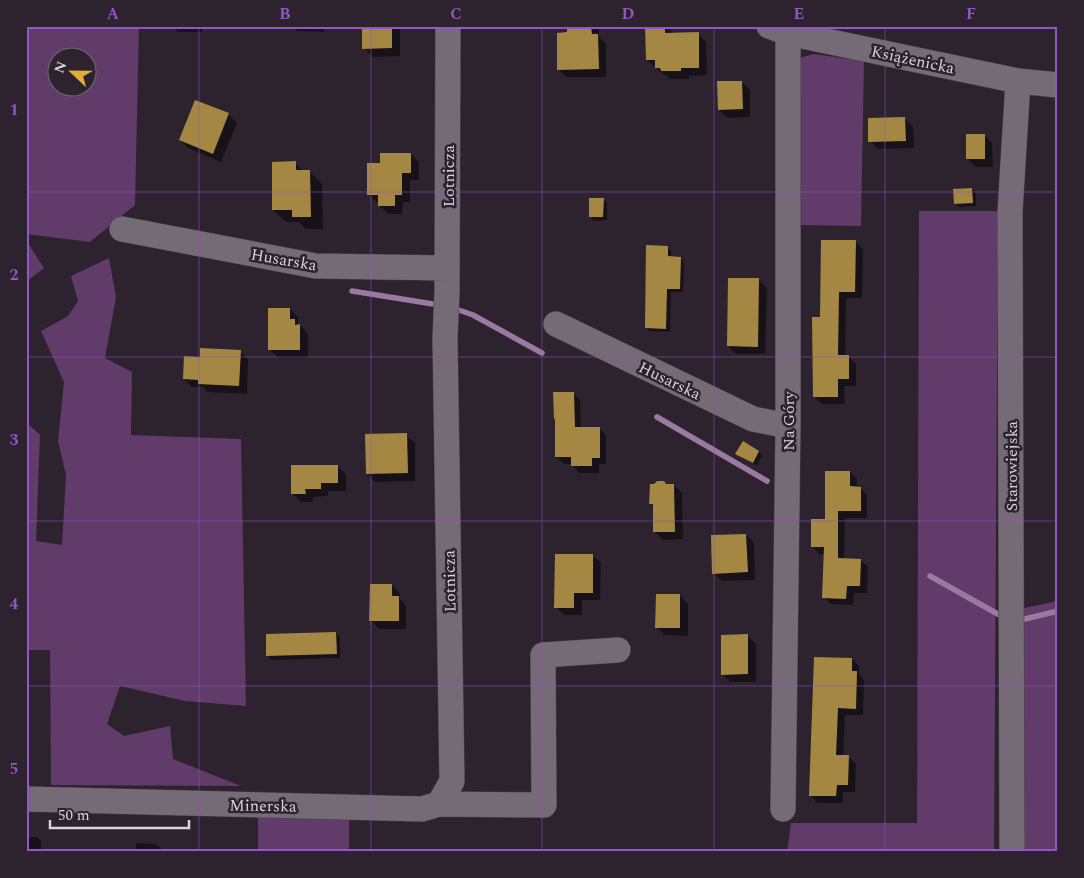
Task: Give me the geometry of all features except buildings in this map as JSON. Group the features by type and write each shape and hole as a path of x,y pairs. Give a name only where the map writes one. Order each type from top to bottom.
{"street":[{"name":"Lotnicza","path":"439,804 452,782 445,338 448,26"},
{"name":"Książenicka","path":"778,29 1018,81 1058,84"},
{"name":"Na Góry","path":"778,29 788,426 783,809"},
{"name":"Starowiejska","path":"1012,852 1010,212 1018,81"},
{"name":"Husarska","path":"122,229 316,266 447,268"},
{"name":"Husarska","path":"556,324 753,420 788,426"},
{"path":"439,804 544,804 544,656 618,650"},
{"name":"Minerska","path":"26,799 422,809 439,804"}],"shaded area":[{"path":"26,26 139,26 135,205 90,242 26,234"},
{"path":"813,54 864,61 861,226 798,225 800,58"},
{"path":"919,211 998,211 994,852 787,852 791,823 917,823"},
{"path":"26,240 44,268 26,282"},
{"path":"109,258 116,297 105,358 132,372 131,435 241,439 246,706 185,701 120,686 107,724 124,736 170,726 173,759 241,786 51,785 50,650 26,650 26,422 40,435 36,541 62,545 66,475 58,441 64,382 41,331 68,316 78,301 71,276"},
{"path":"1058,601 1058,852 1022,852 1019,609"},
{"path":"349,813 349,852 258,852 258,815"}],"waterway":[{"path":"352,291 433,304"},
{"path":"453,308 473,315 542,353"},
{"path":"657,417 767,481"},
{"path":"930,576 1003,617"},
{"path":"1025,619 1058,611"}]}
